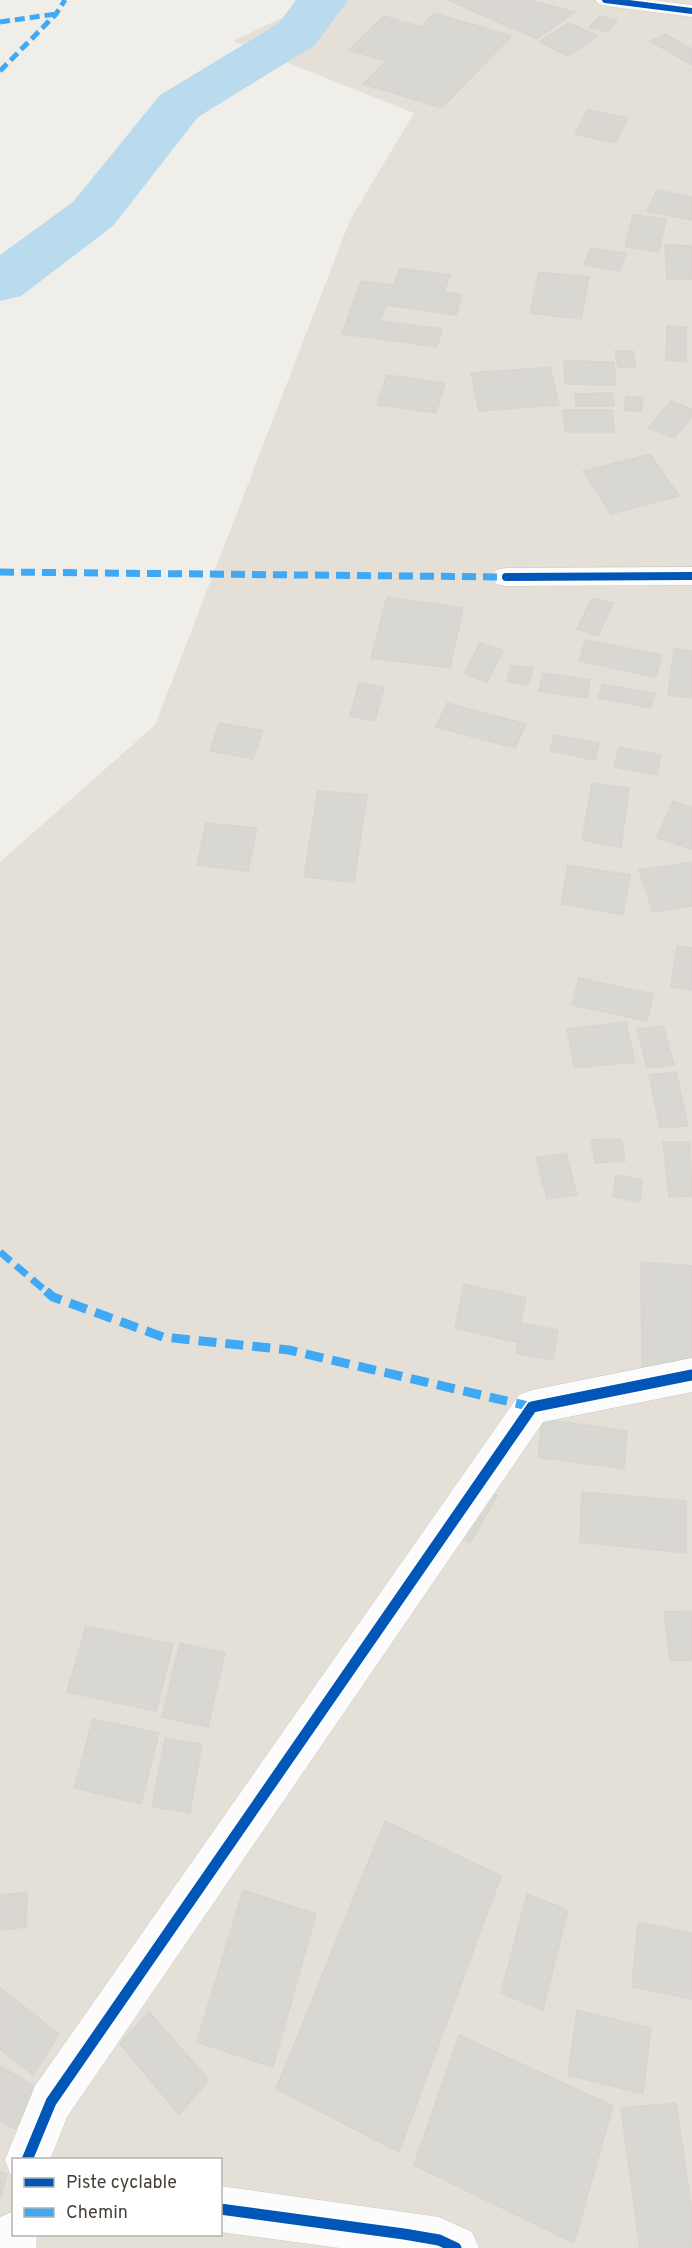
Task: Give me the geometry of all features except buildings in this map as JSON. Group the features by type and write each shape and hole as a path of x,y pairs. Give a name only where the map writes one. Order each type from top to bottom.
{"street":[{"path":"605,0 692,11"},
{"path":"506,577 692,576"},
{"path":"28,2158 51,2102 532,1407 692,1375"},
{"path":"222,2209 404,2234 439,2240 456,2248"}],"shaded area":[{"path":"320,0 692,0 692,2248 0,2248 0,862 155,725 350,220 414,113 233,41"}],"waterway":[{"path":"0,283 93,214 179,106 297,34 322,0"}],"marked path":[{"path":"0,71 56,14 65,0"},
{"path":"0,22 56,14"},
{"path":"0,572 506,577"},
{"path":"0,1252 53,1297 163,1337 289,1350 532,1407"}],"cycle path":[{"path":"605,0 692,11"},
{"path":"506,577 692,576"},
{"path":"28,2158 51,2102 532,1407 692,1375"},
{"path":"222,2209 404,2234 439,2240 456,2248"}]}
